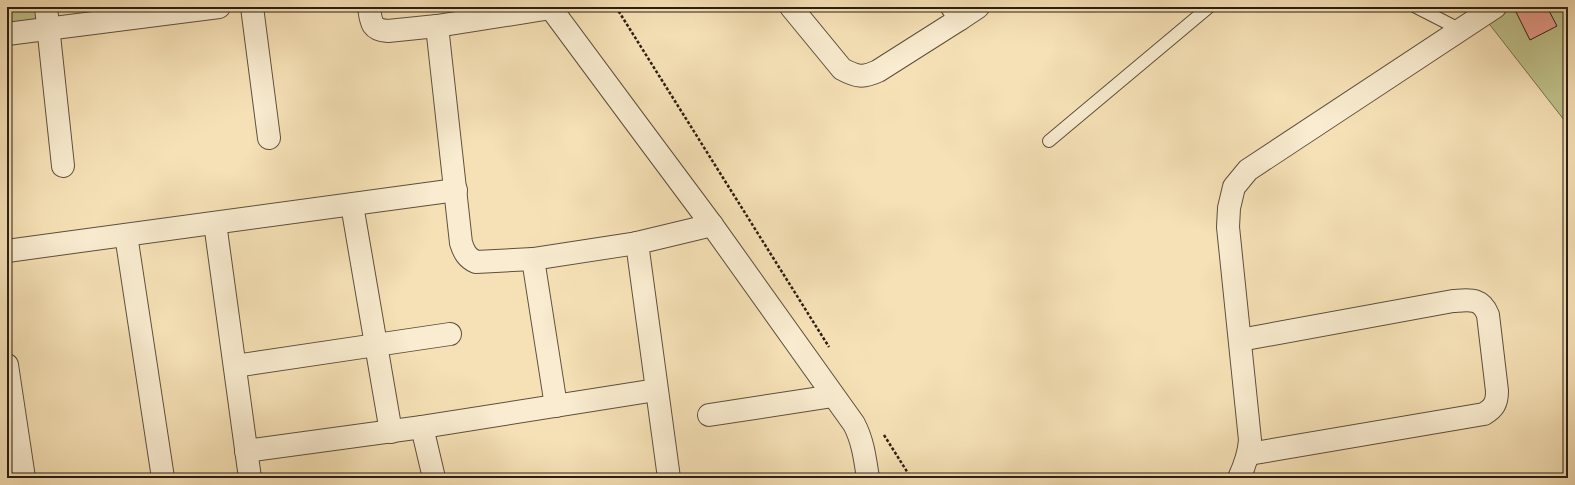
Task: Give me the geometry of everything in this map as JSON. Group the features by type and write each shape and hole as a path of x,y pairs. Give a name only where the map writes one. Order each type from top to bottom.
{"street":[{"path":"46,7 63,166"},
{"path":"7,34 49,30 219,7"},
{"path":"252,7 269,138"},
{"path":"369,7 371,20 376,28 380,30 437,26 551,7 712,225 854,424 860,436 868,478"},
{"path":"791,7 842,69 854,75 860,76 866,76 878,71 963,11"},
{"path":"1239,478 1245,467 1249,454 1250,440 1228,227 1229,208 1234,187 1248,170 1495,7"},
{"path":"437,26 461,243 465,254 470,260 485,262 533,259 637,242 712,225"},
{"path":"7,251 456,190"},
{"path":"352,205 391,432"},
{"path":"215,223 250,478"},
{"path":"126,234 163,478"},
{"path":"637,242 669,478"},
{"path":"533,259 556,406"},
{"path":"1240,340 1453,302 1466,300 1479,302 1485,308 1488,315 1497,391 1497,401 1493,408 1484,414 1249,454"},
{"path":"235,366 450,334"},
{"path":"7,365 18,471"},
{"path":"246,451 422,428 656,390"},
{"path":"709,415 833,396"},
{"path":"422,428 434,478"}],"lane":[{"path":"1049,140 1209,7"},
{"path":"1416,7 1460,30"}],"path":[{"path":"616,7 831,350"},
{"path":"882,431 911,478"}],"green space":[{"path":"7,7 45,7 48,26 7,31"},
{"path":"1476,7 1568,7 1568,125"}],"building":[{"path":"1525,7 1547,7 1557,26 1530,40 1516,12"}]}
